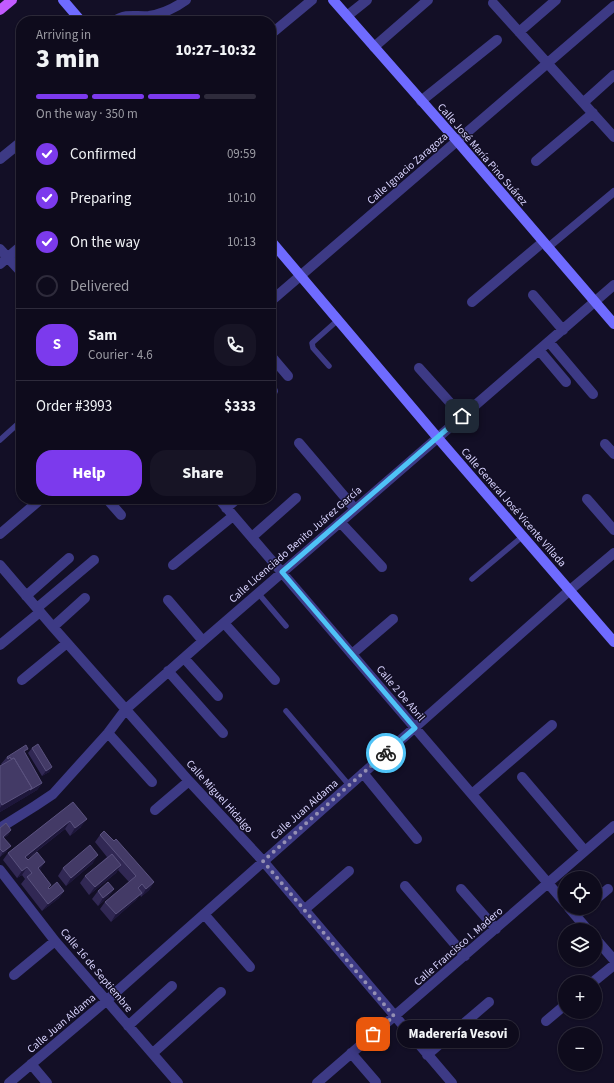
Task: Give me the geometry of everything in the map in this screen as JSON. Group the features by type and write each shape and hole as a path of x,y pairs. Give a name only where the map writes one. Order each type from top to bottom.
{"main road":[{"path":"0,10 12,0"},
{"path":"63,0 77,16"},
{"name":"Calle José María Pino Suárez","path":"333,0 457,141 614,324"},
{"name":"Calle General José Vicente Villada","path":"276,247 437,438 613,640"}],"street":[{"path":"126,16 149,16 164,12 186,0"},
{"path":"276,30 312,0"},
{"path":"347,16 366,0"},
{"path":"374,46 428,0"},
{"path":"519,32 556,0"},
{"path":"493,3 593,113 612,130"},
{"name":"Calle Ignacio Zaragoza","path":"276,296 614,6"},
{"path":"421,101 497,40"},
{"path":"584,102 614,75"},
{"path":"536,162 593,113"},
{"path":"0,159 16,146"},
{"path":"472,302 614,192"},
{"path":"0,248 16,267"},
{"path":"0,264 16,251"},
{"name":"Calle Licenciado Benito Juárez García","path":"0,828 52,794 108,733 126,709 614,285"},
{"path":"533,295 563,330"},
{"path":"549,342 593,394"},
{"path":"539,350 566,382"},
{"path":"276,362 288,376"},
{"path":"419,368 462,416"},
{"path":"299,443 355,509"},
{"path":"605,444 614,454"},
{"path":"252,537 296,498"},
{"path":"587,499 614,530"},
{"path":"0,534 35,504"},
{"path":"111,504 120,515"},
{"name":"Calle 2 De Abril","path":"223,504 558,895"},
{"path":"226,508 231,504"},
{"path":"173,565 233,516"},
{"path":"340,522 382,567"},
{"name":"Calle Juan Aldama","path":"9,1083 106,1001 614,552"},
{"path":"26,596 69,558"},
{"path":"0,645 94,560"},
{"name":"Calle Miguel Hidalgo","path":"0,565 189,781 263,861 452,1083"},
{"path":"53,627 86,598"},
{"path":"168,600 203,641"},
{"path":"352,654 394,619"},
{"path":"224,623 275,680"},
{"path":"22,680 68,644"},
{"path":"184,658 218,696"},
{"path":"168,671 223,733"},
{"path":"472,794 552,725"},
{"path":"108,733 152,782"},
{"path":"363,773 416,839"},
{"path":"522,777 585,851"},
{"path":"155,810 189,781"},
{"name":"Calle Francisco I. Madero","path":"317,1083 614,826"},
{"name":"Calle 16 de Septiembre","path":"0,870 55,941 178,1083"},
{"path":"304,910 349,871"},
{"path":"405,886 465,956"},
{"path":"461,889 496,929"},
{"path":"602,894 608,889"},
{"path":"204,914 250,967"},
{"path":"576,915 582,923"},
{"path":"14,975 55,941"},
{"path":"602,946 614,960"},
{"path":"602,975 614,965"},
{"path":"128,1026 172,986"},
{"path":"153,1053 221,992"},
{"path":"427,1055 489,1002"},
{"path":"546,1021 558,1011"},
{"path":"351,1053 376,1082"},
{"path":"31,1064 47,1083"}],"lane":[{"path":"329,366 313,348 312,343 338,320"},
{"path":"0,440 16,426"},
{"path":"472,579 523,536"},
{"path":"258,593 286,626"},
{"path":"286,711 349,785"}],"building":[{"path":"38,744 52,767 46,771 32,748"},
{"path":"26,745 28,749 24,751 42,783 30,790 32,788 14,758 11,759 10,757 8,759 7,757"},
{"path":"14,758 32,788 2,805 0,801 0,766"},
{"path":"73,802 87,819 75,828 70,821 25,857 28,860 37,852 45,862 38,868 51,885 48,888 49,889 57,882 64,891 48,904 27,877 32,873 27,867 22,871 8,853"},
{"path":"6,823 11,830 3,837 11,846 3,852 0,849 0,828"},
{"path":"104,831 114,841 116,839 154,882 146,889 142,884 138,888 142,893 116,914 105,902 136,876 100,835"},
{"path":"90,845 98,855 71,878 63,868"},
{"path":"112,854 121,865 95,887 85,876"},
{"path":"108,882 114,889 103,898 98,891"}],"way so far":[{"path":"373,1034 394,1016 263,861 386,753"}],"place":[{"name":"Maderería Vesovi","path":"373,1034"}],"route":[{"path":"386,753 415,728 282,572 462,416"}]}
